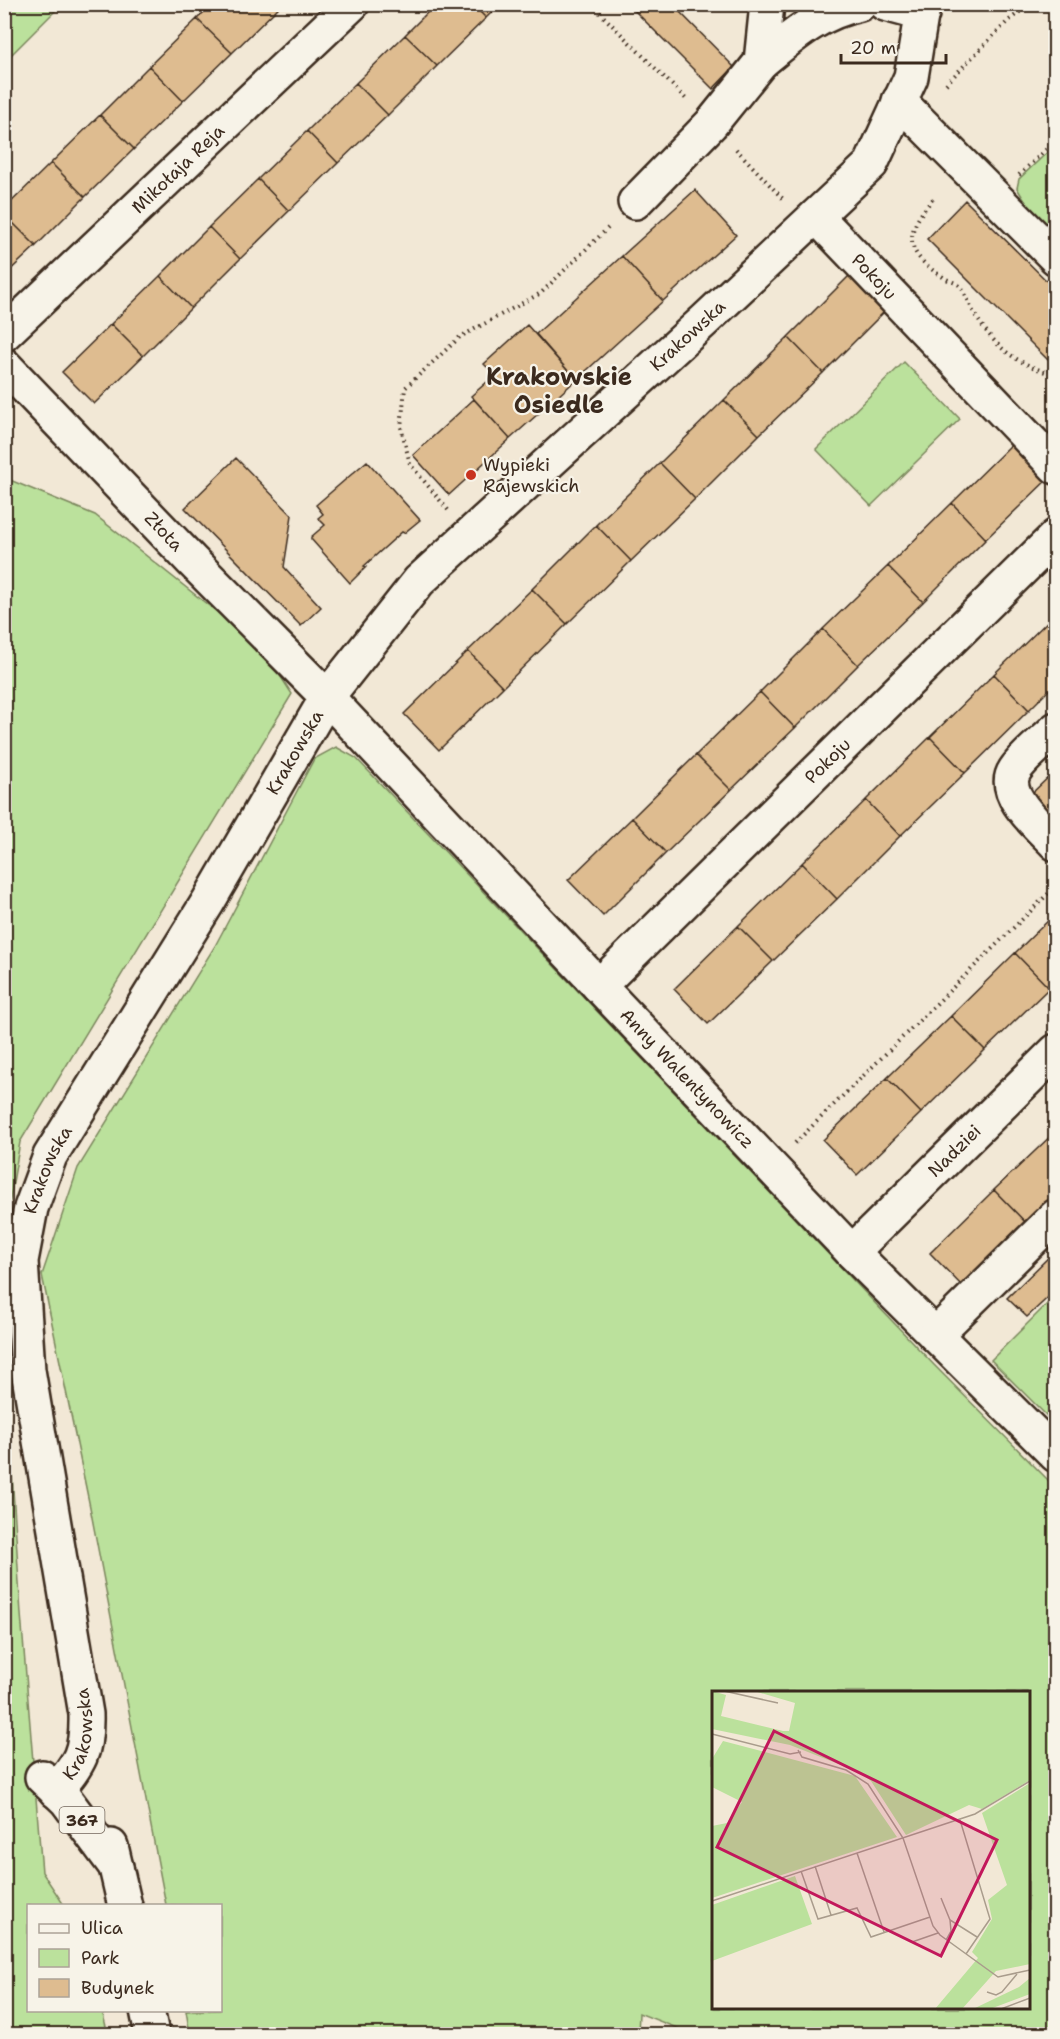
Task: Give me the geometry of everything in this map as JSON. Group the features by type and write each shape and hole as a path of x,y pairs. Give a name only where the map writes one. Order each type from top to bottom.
{"street":[{"name":"Mikołaja Reja","path":"4,334 352,4"},
{"path":"761,62 767,4"},
{"path":"635,202 711,124 761,62 806,26 842,8 861,4"},
{"path":"885,4 923,9"},
{"name":"Krakowska","path":"124,1904 116,1867 66,1800 55,1776 79,1718 78,1671 28,1370 21,1261 31,1208 50,1156 208,902 327,697 419,581 871,164 905,89 923,9"},
{"path":"905,89 1056,258"},
{"name":"Pokoju","path":"811,221 1056,467"},
{"name":"Złota","path":"4,365 192,561 327,697"},
{"name":"Pokoju","path":"599,986 1056,536"},
{"name":"Anny Walentynowicz","path":"327,697 852,1252 1056,1455"},
{"path":"1056,729 1014,771 1011,785 1017,802 1056,844"},
{"name":"Nadziei","path":"852,1252 1056,1051"},
{"path":"935,1335 1056,1216"},
{"path":"147,2012 152,2034"}],"path":[{"path":"591,4 811,221"},
{"path":"905,89 941,88 1008,21 1030,4"},
{"path":"933,199 913,228 914,249 919,260 959,286 975,314 1005,352 1045,372 1056,367"},
{"path":"470,534 410,465 401,427 405,388 460,337 541,293 635,202"},
{"path":"771,1166 1056,886"}],"green space":[{"path":"4,5 61,5 5,61"},
{"path":"1055,145 1055,245 1017,188 1019,179"},
{"path":"904,362 960,419 871,506 816,449"},
{"path":"5,478 95,515 262,648 292,694 20,1142 5,1228"},
{"path":"336,747 356,758 934,1365 1055,1487 1055,2034 692,2034 639,2013 638,2034 190,2034 186,2012 222,2012 222,1904 166,1904 90,1507 42,1275 78,1168 215,946 314,759"},
{"path":"1055,1296 1055,1424 991,1360"},
{"path":"4,1349 21,1614 42,1872 63,1904 27,1904 27,2012 102,2012 108,2034 5,2034"}],"building":[{"path":"212,4 281,5 232,53 197,19"},
{"path":"436,4 472,4 486,18 437,66 405,35"},
{"path":"472,4 500,4 486,18"},
{"path":"628,4 672,4 734,67 713,89"},
{"path":"197,19 232,53 183,101 149,66"},
{"path":"405,35 437,66 388,115 356,83"},
{"path":"149,66 183,101 134,149 100,115"},
{"path":"356,83 388,115 338,163 307,131"},
{"path":"100,115 134,149 85,197 51,163"},
{"path":"307,131 338,163 289,211 258,179"},
{"path":"51,163 85,197 36,246 4,214 4,209"},
{"path":"258,179 289,211 240,259 209,227"},
{"path":"695,190 736,235 663,301 622,256"},
{"path":"965,200 1056,290 1056,351 1047,359 927,239"},
{"path":"4,214 36,246 4,276"},
{"path":"209,227 240,259 191,308 160,276"},
{"path":"622,256 663,301 576,380 536,334"},
{"path":"851,274 887,309 823,373 788,337"},
{"path":"160,276 191,308 143,356 111,324"},
{"path":"111,324 143,356 94,404 62,372"},
{"path":"527,325 576,380 510,439 471,396 495,375 484,364"},
{"path":"788,337 823,373 759,435 724,400"},
{"path":"474,399 510,439 449,495 413,455"},
{"path":"724,400 759,435 695,499 660,463"},
{"path":"1016,440 1051,476 986,539 952,503"},
{"path":"236,458 292,515 284,567 321,607 301,626 185,508"},
{"path":"367,461 420,520 404,533 402,532 364,566 366,567 350,583 311,537 325,525 318,518 323,514 316,505"},
{"path":"660,463 695,499 631,561 596,525"},
{"path":"952,503 986,539 923,602 888,566"},
{"path":"596,525 631,561 567,624 532,589"},
{"path":"888,566 923,602 858,665 823,629"},
{"path":"532,589 567,624 503,687 468,651"},
{"path":"1056,613 1056,683 1029,710 994,674"},
{"path":"823,629 858,665 795,728 760,692"},
{"path":"468,651 503,687 439,750 404,714"},
{"path":"994,674 1029,710 965,773 930,737"},
{"path":"760,692 795,728 731,790 696,755"},
{"path":"930,737 965,773 900,836 866,800"},
{"path":"696,755 731,790 666,853 632,818"},
{"path":"1056,770 1056,821 1030,795"},
{"path":"866,800 900,836 837,899 802,863"},
{"path":"632,818 666,853 603,916 568,880"},
{"path":"802,863 837,899 773,961 738,926"},
{"path":"1056,913 1056,981 1049,988 1015,953"},
{"path":"738,926 773,961 708,1024 674,989"},
{"path":"1015,953 1049,988 985,1050 951,1016"},
{"path":"951,1016 985,1050 921,1113 887,1078"},
{"path":"887,1078 921,1113 857,1175 823,1140"},
{"path":"1056,1131 1056,1198 1028,1225 994,1190"},
{"path":"994,1190 1028,1225 964,1288 930,1253"},
{"path":"1056,1250 1056,1290 1027,1317 1007,1298"}],"place":[{"name":"Wypieki Rajewskich","path":"471,475"}],"district":[{"name":"Krakowskie Osiedle","path":"559,391"}]}
